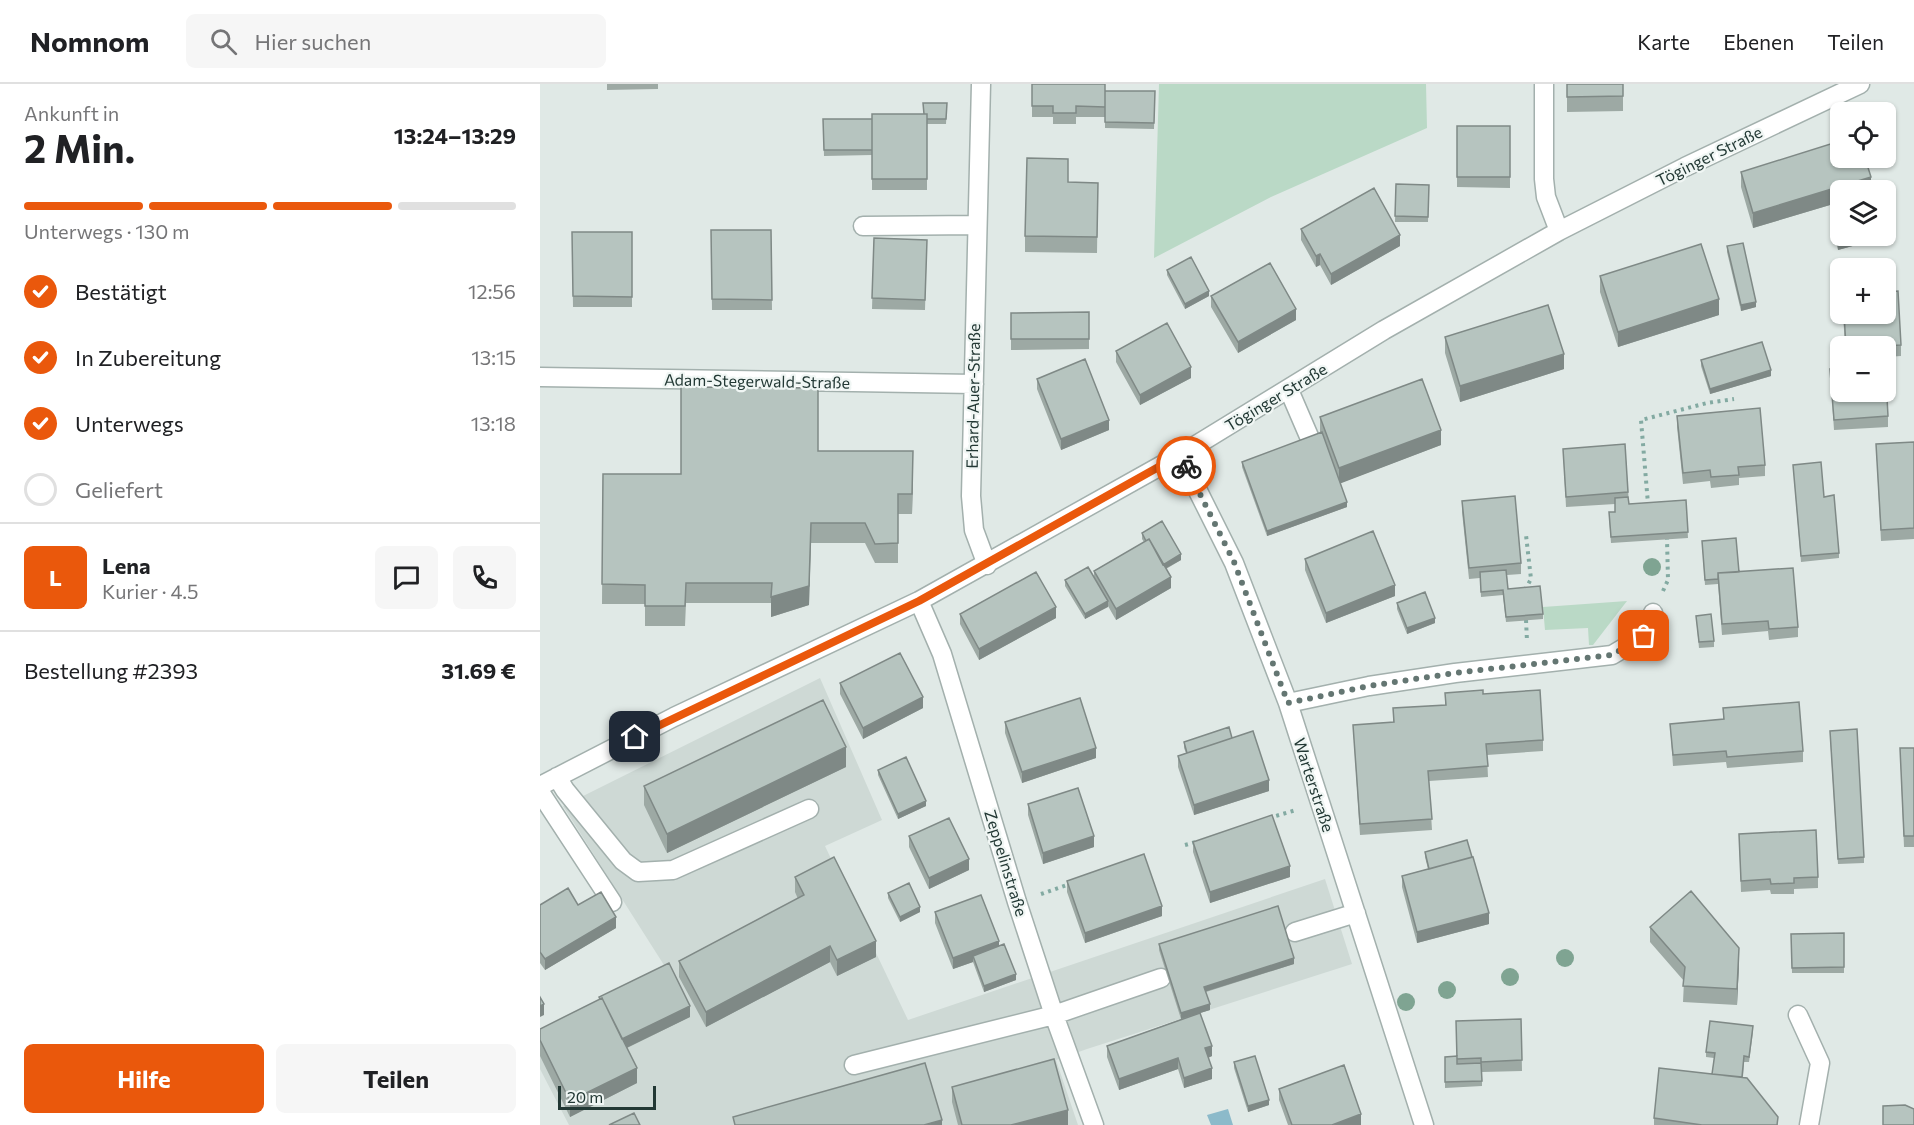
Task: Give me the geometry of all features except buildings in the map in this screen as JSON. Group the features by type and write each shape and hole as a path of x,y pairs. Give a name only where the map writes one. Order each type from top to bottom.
{"street":[{"name":"Erhard-Auer-Straße","path":"981,84 971,496 974,530 987,565"},
{"path":"1544,84 1544,179 1546,197 1559,231"},
{"name":"Töginger Straße","path":"540,786 674,717 919,601 987,565 1180,455 1384,330 1559,231 1685,167 1860,84"},
{"path":"863,226 976,225"},
{"name":"Adam-Stegerwald-Straße","path":"540,377 974,384"},
{"path":"1289,390 1314,448 1313,475"},
{"name":"Warterstraße","path":"1180,455 1234,562 1288,703 1424,1125"},
{"name":"Zeppelinstraße","path":"919,601 942,654 1017,902 1054,1015 1094,1125"},
{"path":"1288,703 1369,686 1455,673 1612,655 1644,636 1653,613"},
{"path":"558,777 565,790 623,861 638,872 674,870 809,808"},
{"path":"540,792 612,902"},
{"path":"1294,932 1356,913"},
{"path":"854,1065 1054,1015 1161,978"},
{"path":"1798,1015 1820,1063 1809,1125"}],"path":[{"path":"1656,504 1648,504 1641,420 1707,403 1734,399"},
{"path":"1523,593 1531,579 1527,535"},
{"path":"1653,613 1668,580 1667,539"},
{"path":"1264,820 1320,802"},
{"path":"1185,845 1196,842"},
{"path":"1017,902 1072,883"}],"shaded area":[{"path":"820,678 882,820 825,846 908,1020 1325,879 1352,964 1056,1060 1078,1125 569,1125 540,1069 540,1041 669,973 563,806"}],"green space":[{"path":"1159,84 1426,84 1427,128 1271,197 1154,258"},
{"path":"1627,601 1593,645 1589,645 1588,628 1545,630 1543,607"}],"water":[{"path":"1228,1109 1233,1125 1211,1125 1207,1115"}],"way so far":[{"path":"1186,466 1234,562 1288,703 1369,686 1455,673 1612,655 1644,636"}],"route":[{"path":"635,737 919,601 1180,455 1186,466"}]}
